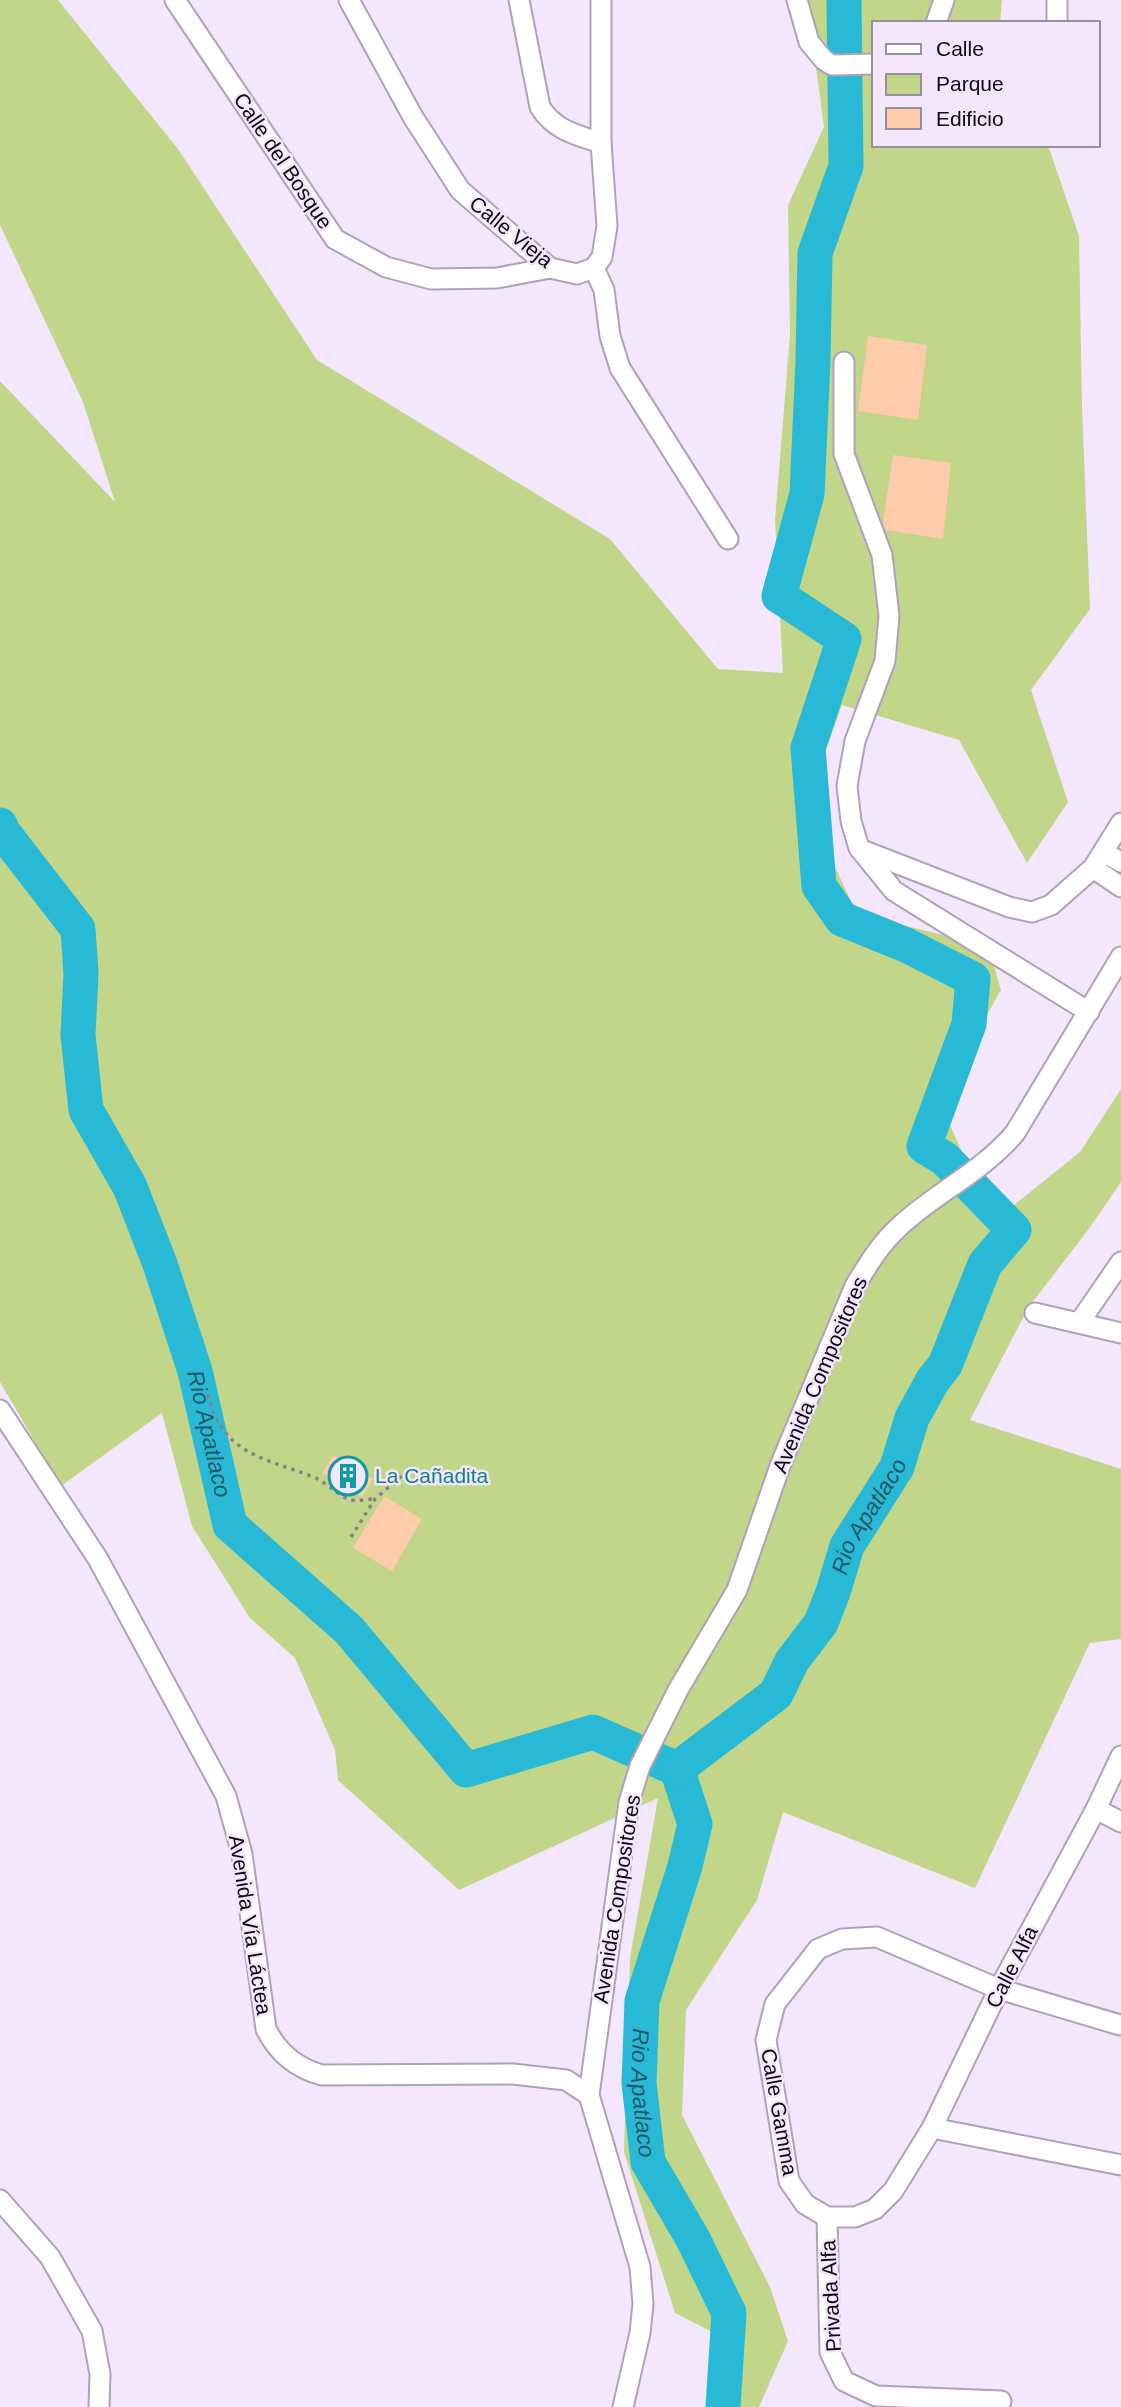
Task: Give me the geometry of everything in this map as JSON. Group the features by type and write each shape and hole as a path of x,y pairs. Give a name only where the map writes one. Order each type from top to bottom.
{"street":[{"name":"Calle del Bosque","path":"175,0 335,239 386,267 431,279 497,278 551,268"},
{"name":"Calle Vieja","path":"349,0 413,117 460,190 551,268 577,274 594,268"},
{"path":"519,0 540,107 546,117 560,129 601,143"},
{"path":"601,0 601,143 607,226 602,257 594,268 604,290 611,336 620,368 727,540"},
{"path":"797,0 809,42 817,53 832,65 872,65"},
{"path":"937,21 944,0"},
{"path":"1057,0 1057,21"},
{"path":"844,362 844,454 882,555 889,616 885,661 855,741 847,786 851,821 859,848 894,891 1089,1012"},
{"path":"859,848 1009,907 1032,912 1051,905 1098,860 1121,823"},
{"path":"1098,860 1121,862"},
{"path":"1098,860 1121,887"},
{"name":"Avenida Compositores","path":"623,2407 642,2314 639,2267 589,2095 629,1802 640,1766 678,1690 737,1590 780,1466 855,1286 883,1243 902,1224 998,1152 1015,1133 1121,957"},
{"path":"1079,1323 1121,1262"},
{"path":"1035,1313 1121,1334"},
{"name":"Avenida Vía Láctea","path":"0,1410 98,1559 226,1796 242,1854 266,2029 274,2045 299,2066 322,2075 531,2075 566,2080 589,2095"},
{"path":"1121,1756 1096,1809 1121,1822"},
{"name":"Calle Alfa","path":"827,2217 855,2217 875,2209 893,2191 932,2128 999,1989 1096,1809"},
{"name":"Calle Gamma","path":"827,2217 805,2204 789,2181 766,2040 775,2004 818,1949 842,1939 877,1937 999,1989 1120,2025"},
{"path":"932,2128 1121,2165"},
{"path":"0,2200 50,2257 92,2331 100,2374 99,2407"},
{"name":"Privada Alfa","path":"827,2217 830,2352 844,2381 876,2396 1001,2401"}],"path":[{"path":"208,1394 212,1412 222,1430 239,1446 273,1464 314,1476 350,1500 374,1499"},
{"path":"351,1537 374,1499 412,1467"}],"green space":[{"path":"0,0 58,0 178,149 317,360 610,539 718,669 783,673 775,520 790,335 788,205 824,127 807,0 1002,0 1000,21 872,21 872,147 1049,147 1079,236 1090,609 1031,690 1068,802 1027,863 959,740 842,705 806,805 857,914 988,946 1001,990 939,1100 993,1222 1080,1152 1121,1089 1121,1182 1028,1308 970,1420 1121,1469 1121,1639 1090,1643 975,1888 783,1812 757,1900 686,2010 682,2115 770,2287 788,2341 759,2407 707,2407 716,2334 675,2313 624,2152 630,1958 658,1798 459,1890 338,1780 335,1750 295,1658 250,1618 192,1526 162,1413 61,1486 0,1382 0,381 115,502 83,402 0,225"}],"building":[{"path":"868,336 927,345 918,420 858,411"},
{"path":"893,455 951,463 943,539 886,530 883,523"},
{"name":"La Cañadita","path":"333,1455 373,1479 362,1497 322,1473"},
{"path":"384,1496 422,1519 392,1571 353,1548"}],"waterway":[{"path":"677,1769 776,1694 792,1661 821,1623 847,1546 897,1467 912,1418 933,1380 945,1365 985,1264 1014,1230 945,1159 924,1146 969,1024 973,979 906,945 842,919 819,886 808,748 844,639 779,596 807,494 815,253 846,166 844,0"},
{"name":"Rio Apatlaco","path":"0,825 78,929 81,974 78,1035 86,1110 130,1187 160,1264 195,1371 230,1525 349,1630 466,1770 593,1732 677,1769 695,1824 685,1866 642,2001 639,2083 648,2162 693,2239 729,2313 723,2407"}],"place":[{"name":"La Cañadita","path":"348,1476"}]}
